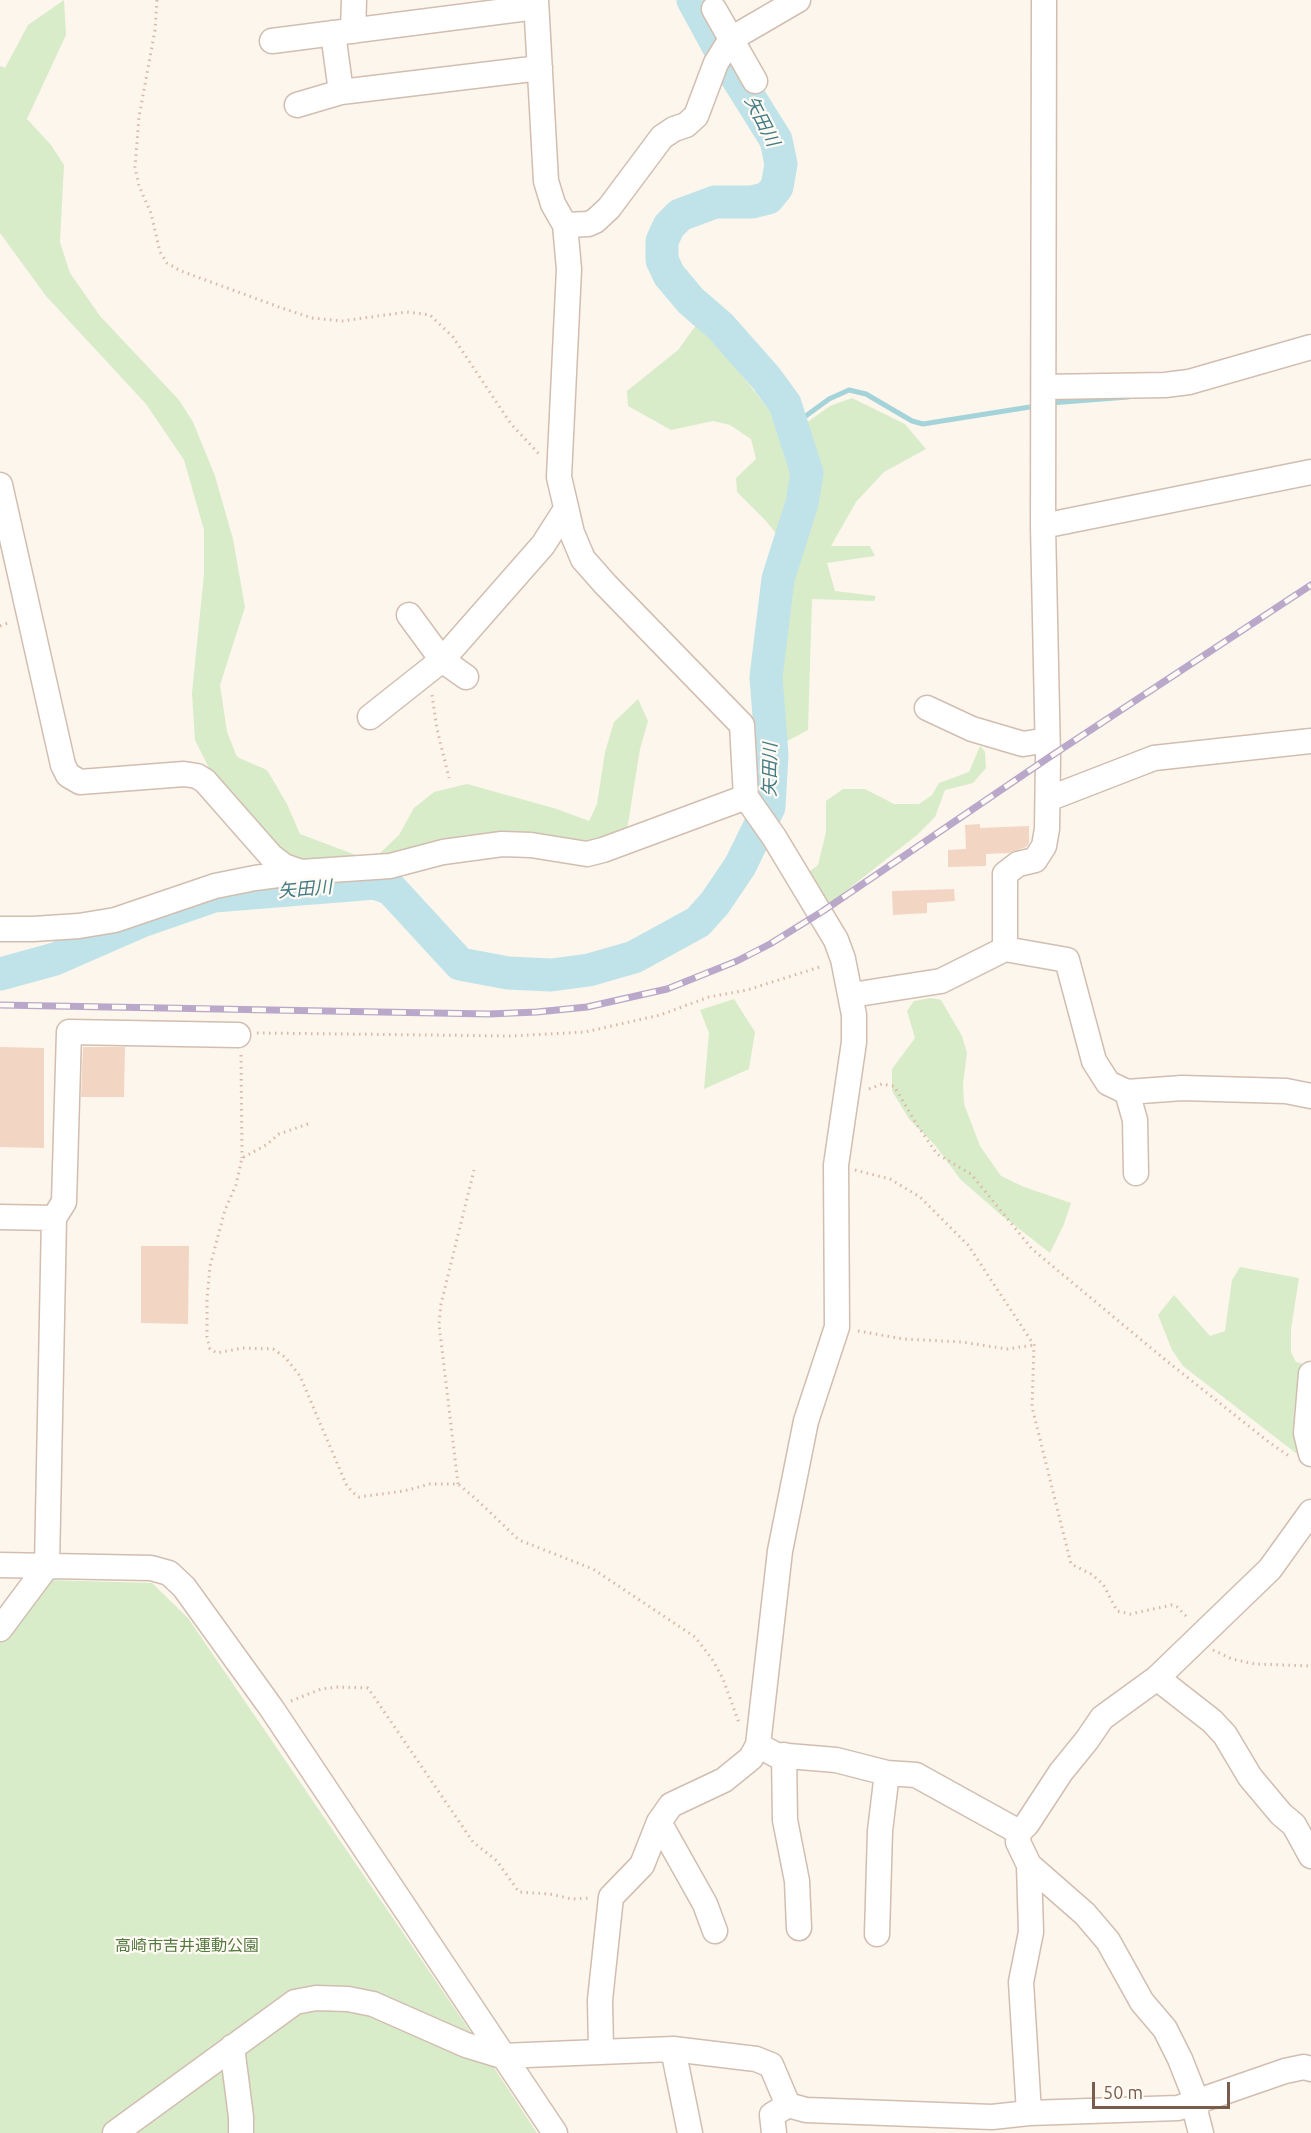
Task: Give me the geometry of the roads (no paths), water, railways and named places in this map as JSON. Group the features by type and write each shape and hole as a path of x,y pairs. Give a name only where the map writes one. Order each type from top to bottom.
{"street":[{"path":"341,92 343,32 354,0"},
{"path":"565,225 588,224 595,221 609,208 662,137 692,121 696,116 725,49 798,0"},
{"path":"1005,949 1005,874 1018,864 1035,860 1044,846 1047,829 1043,526 1044,0"},
{"path":"272,41 536,4 546,181 553,204 565,225 569,269 559,477 572,533 583,558 604,584 742,725 749,801 774,837 836,940 852,995 854,1042 836,1165 837,1327 806,1421 780,1551 758,1745 751,1758 724,1780 671,1805 658,1822 642,1865 611,1897 600,2000 601,2051"},
{"path":"714,9 725,49 755,81"},
{"path":"297,105 341,92 540,68"},
{"path":"1044,387 1165,385 1190,382 1311,347"},
{"path":"1043,526 1311,472"},
{"path":"0,485 60,753 68,775 80,782 184,774 197,776 206,781 271,855 284,866 301,872"},
{"path":"370,717 442,660 543,545 566,509"},
{"path":"409,615 442,660 466,677"},
{"path":"927,708 972,729 1023,744 1047,740"},
{"path":"1048,799 1154,758 1311,741"},
{"path":"0,929 67,927 115,920 214,886 301,872 390,866 443,852 502,844 531,844 587,854 749,801"},
{"path":"852,995 941,981 1005,949 1067,960 1094,1061 1108,1083 1127,1092 1182,1088 1286,1091 1311,1096"},
{"path":"0,1629 47,1566 54,1218 64,1202 69,1032 238,1035"},
{"path":"1127,1092 1135,1120 1136,1173"},
{"path":"0,1217 54,1218"},
{"path":"1303,1457 1311,1374"},
{"path":"1201,2133 1196,2114 1197,2102 1165,2029 1142,2002 1108,1941 1085,1914 1029,1865 1018,1842 1019,1833 1028,1824 1061,1772 1102,1718 1157,1678 1270,1569 1311,1512"},
{"path":"0,1565 151,1568 169,1573 184,1587 272,1709 555,2133"},
{"path":"1157,1678 1212,1721 1225,1735 1250,1778 1294,1825 1311,1857"},
{"path":"758,1745 776,1755 836,1760 887,1773 916,1775 1019,1833"},
{"path":"784,1755 785,1820 796,1881 799,1928"},
{"path":"877,1934 880,1831 887,1773"},
{"path":"658,1822 705,1904 715,1931"},
{"path":"1029,1865 1031,1932 1021,1982 1029,2113"},
{"path":"115,2133 295,2002 316,1998 348,1999 373,2004 466,2045 502,2056 673,2049 756,2059 771,2066 788,2105"},
{"path":"232,2047 241,2133"},
{"path":"673,2049 690,2133"},
{"path":"774,2133 772,2115 788,2105 865,2123 924,2124 1029,2113 1178,2108 1286,2071 1304,2067 1311,2068"}],"waterway":[{"name":"矢田川","path":"0,974 55,959 142,921 214,896 375,883 391,889 460,964 508,973 551,975 589,970 634,957 698,922 715,903 740,866 769,807 772,755 766,677 778,579 802,503 807,473 785,404 766,378 720,326 691,301 669,275 662,260 662,241 669,226 680,215 715,202 752,202 768,198 777,187 781,164 776,140 723,55 693,0"},
{"path":"794,429 803,418 829,399 849,390 866,394 912,421 923,424 1036,406"},
{"path":"1051,403 1128,397"}],"railway":[{"path":"0,1005 489,1014 587,1007 667,989 737,961 770,944 823,911 1048,758 1311,585"}],"park label":[{"name":"高崎市吉井運動公園","path":"187,1946"}]}
